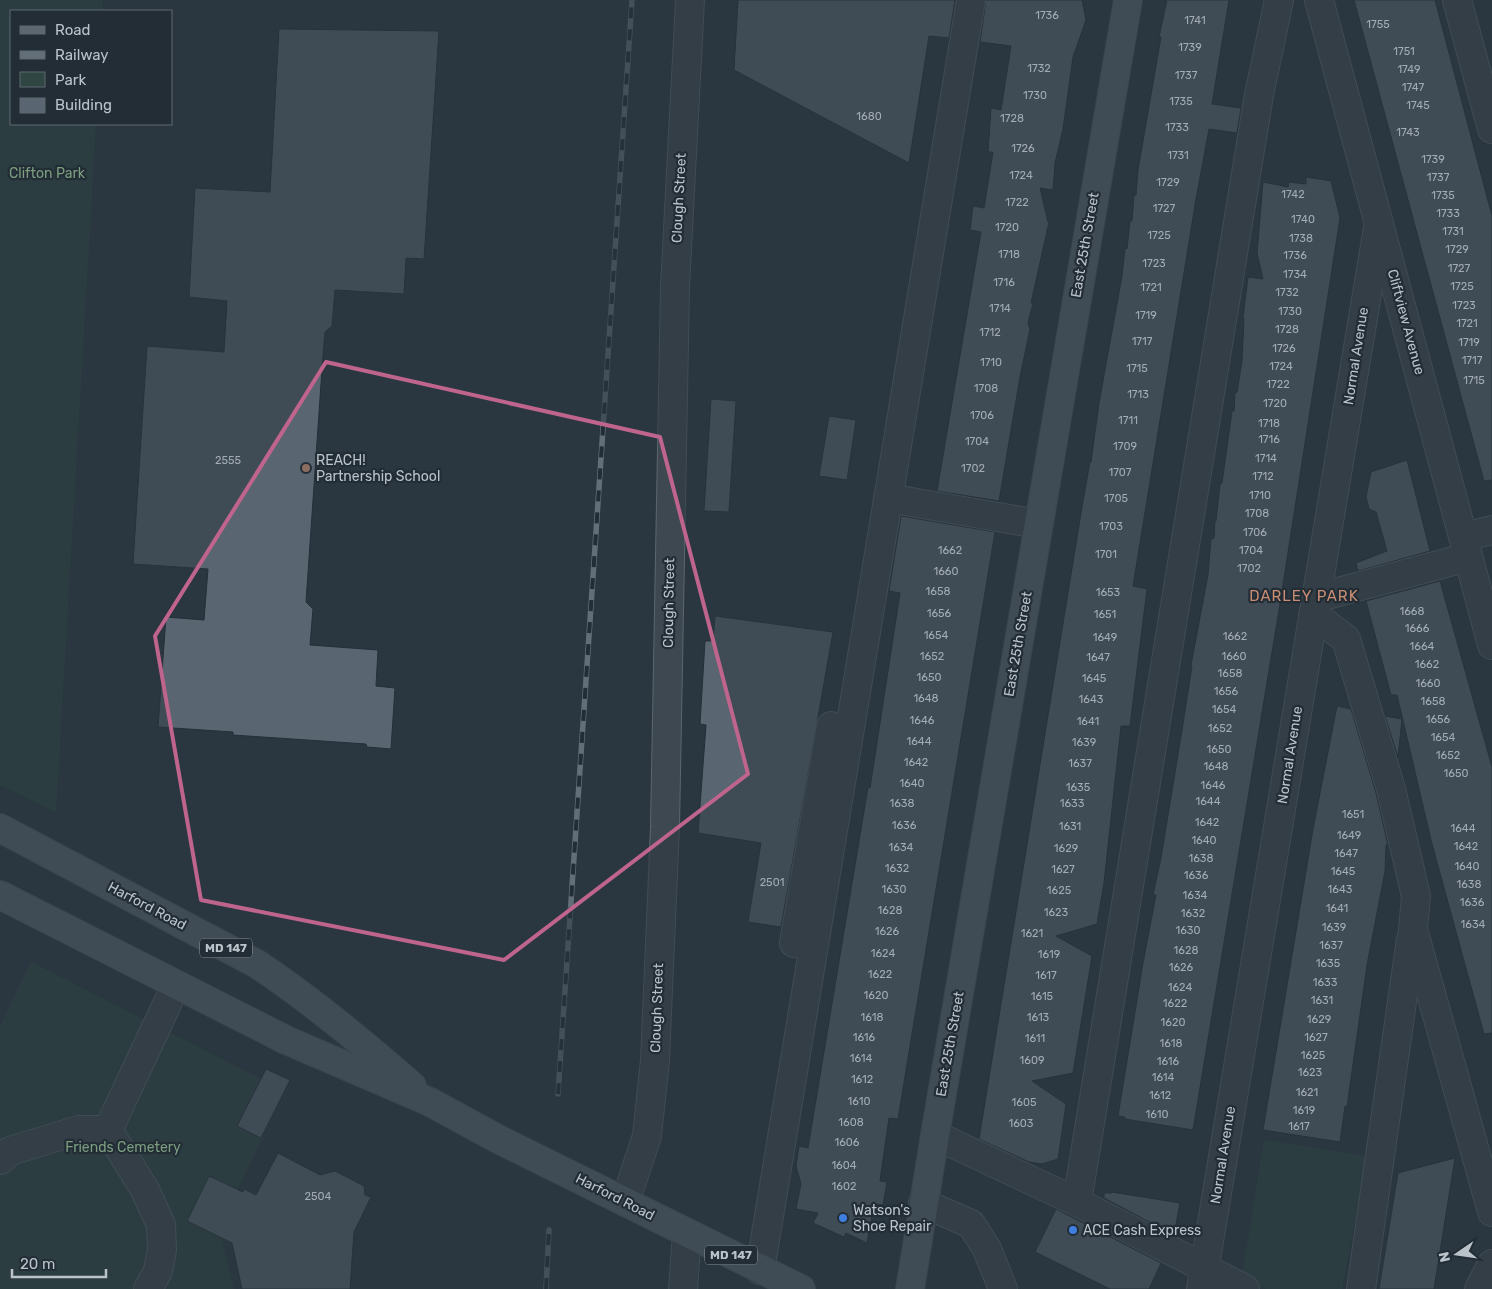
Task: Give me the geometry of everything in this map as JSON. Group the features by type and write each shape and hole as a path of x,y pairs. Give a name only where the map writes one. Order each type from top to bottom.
{"main road":[{"name":"East 25th Street","path":"910,1289 934,1135 1128,0"},
{"name":"Harford Road","path":"0,828 257,964 317,1008 430,1102"},
{"name":"Harford Road","path":"0,895 286,1040 430,1102 496,1138 801,1289"}],"street":[{"name":"Clough Street","path":"626,1202 647,1136 655,1060 665,827 674,287 690,0"},
{"path":"794,943 971,0"},
{"path":"1077,1202 1259,95 1279,0"},
{"name":"Cliftview Avenue","path":"1319,0 1492,645"},
{"path":"1457,0 1492,129"},
{"name":"Normal Avenue","path":"1202,1279 1379,222"},
{"path":"880,492 1038,524"},
{"path":"760,1270 880,492"},
{"path":"1361,1289 1413,929 1416,896 1391,789 1346,639 1315,606 1466,547 1492,530"},
{"path":"1413,929 1492,1212"},
{"path":"108,1130 176,985"},
{"path":"0,1160 10,1151 71,1132 80,1130 108,1130"},
{"path":"108,1130 145,1190 161,1225 162,1250 158,1271 148,1289"},
{"path":"934,1135 1077,1202 1202,1279 1245,1289"},
{"path":"924,1204 971,1224 987,1249 1003,1289"},
{"path":"683,1289 687,1234"},
{"path":"1479,1289 1492,1264"}],"highlighted area":[{"path":"326,362 660,437 748,774 504,960 201,900 155,636"}],"green space":[{"name":"Clifton Park","path":"0,0 103,0 102,10 10,10 10,125 96,125 56,812 0,785"},
{"name":"Friends Cemetery","path":"31,962 285,1091 219,1228 234,1289 0,1289 0,1026"},
{"path":"1264,1140 1367,1156 1342,1289 1266,1289 1242,1277"}],"building":[{"path":"738,0 955,0 949,38 929,36 909,163 734,70"},
{"path":"986,0 1082,0 1086,20 1073,57 1063,129 1055,163 1053,190 1040,188 1049,222 1031,303 1033,303 1028,323 1030,329 999,501 937,491 981,232 970,230 973,206 984,208 993,152 988,152 991,108 1001,110 1011,46 980,42"},
{"path":"1167,0 1229,0 1212,104 1241,108 1237,133 1209,129 1196,199 1133,586 1147,589 1130,726 1121,726 1104,883 1097,924 1056,936 1092,956 1073,1073 1032,1081 1066,1104 1058,1159 1042,1164 1029,1162 979,1139 1082,507 1091,462 1099,403 1122,276 1125,248 1127,249 1130,221 1132,221 1134,195 1136,195 1138,170 1161,37 1159,37"},
{"path":"1354,0 1435,0 1492,216 1492,480 1484,481"},
{"name":"REACH! Partnership School","path":"279,29 439,31 424,259 406,258 404,294 335,290 332,326 325,332 306,602 313,609 310,645 378,650 376,686 395,688 391,749 367,747 366,744 233,735 233,732 158,727 166,617 204,620 208,569 133,564 147,346 224,352 227,301 189,297 195,188 270,192"},
{"path":"1306,177 1331,181 1340,218 1280,604 1193,1130 1125,1119 1125,1117 1118,1116 1156,895 1153,895 1161,858 1191,665 1208,575 1211,539 1214,538 1220,484 1222,483 1232,411 1234,411 1235,393 1237,392 1242,361 1243,318 1248,277 1263,279 1257,253 1263,182 1288,187 1289,182 1306,184"},
{"path":"711,399 736,401 729,512 704,511"},
{"path":"829,416 856,420 847,480 819,476"},
{"path":"1407,460 1430,551 1358,571 1356,563 1387,551 1376,512 1369,509 1366,497 1371,472"},
{"path":"901,516 995,532 898,1119 889,1118 880,1181 887,1182 883,1205 874,1204 867,1243 846,1233 844,1237 813,1223 818,1213 796,1209 801,1184 796,1166 799,1146 808,1148 868,787 870,788 900,593 889,591"},
{"path":"1440,581 1492,767 1492,1033 1484,1034 1432,844 1397,695 1391,695 1366,601"},
{"path":"715,616 833,632 781,927 748,922 761,843 698,833 706,725 700,724 705,641 713,641"},
{"path":"1337,706 1351,709 1376,793 1388,845 1386,845 1385,871 1367,965 1347,1107 1345,1106 1340,1142 1263,1130 1313,829"},
{"path":"1385,716 1402,719 1398,757"},
{"path":"266,1069 290,1080 261,1138 237,1126"},
{"path":"278,1153 320,1175 335,1171 364,1186 365,1195 371,1197 354,1232 350,1289 242,1289 232,1243 187,1221 209,1176 243,1192 244,1189 256,1195"},
{"path":"1455,1158 1434,1289 1379,1289 1398,1173"},
{"path":"1112,1192 1180,1203 1174,1235 1104,1198 1104,1193"},
{"name":"ACE Cash Express","path":"1056,1209 1161,1263 1149,1289 1110,1289 1035,1252"}],"railway":[{"path":"558,1094 632,0"},
{"path":"546,1289 549,1230"}],"place":[{"name":"REACH! Partnership School","path":"306,468"},
{"name":"Watson's Shoe Repair","path":"843,1218"},
{"name":"ACE Cash Express","path":"1073,1230"}],"district":[{"name":"DARLEY PARK","path":"1304,596"}]}
